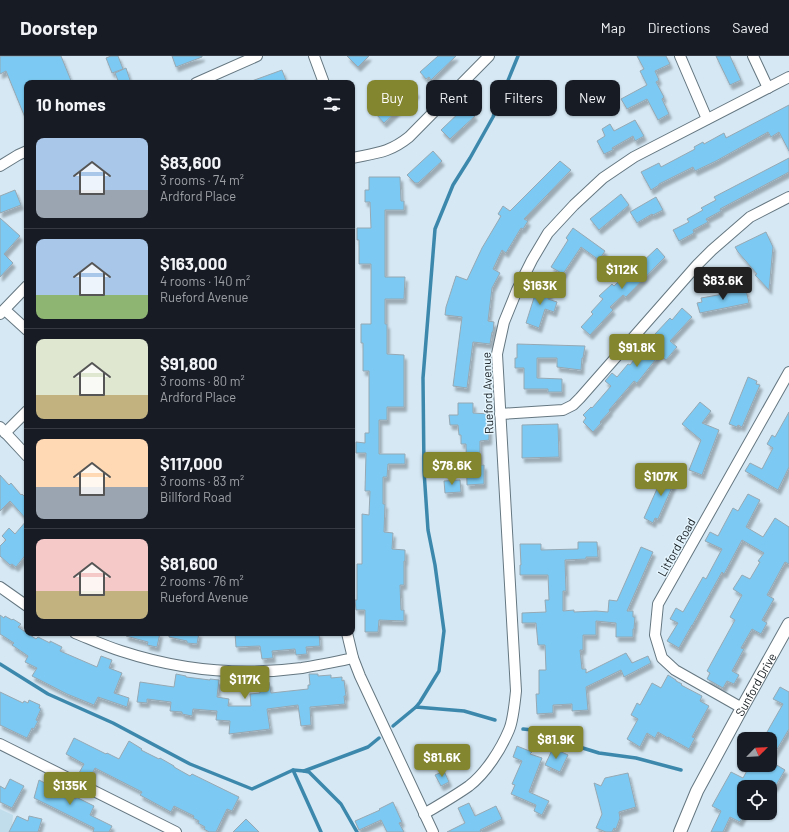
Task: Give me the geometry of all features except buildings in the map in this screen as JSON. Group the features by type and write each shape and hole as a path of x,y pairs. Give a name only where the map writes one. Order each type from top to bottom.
{"street":[{"path":"203,80 258,56"},
{"path":"314,56 323,80"},
{"path":"355,157 389,150 404,141 489,56"},
{"path":"680,56 707,119"},
{"path":"752,56 768,88"},
{"name":"Rueford Avenue","path":"424,814 470,785 486,768 498,751 510,729 516,691 497,354 504,322 516,290 548,233 602,178 634,157 789,77"},
{"path":"0,166 24,152"},
{"path":"500,414 563,410 573,405 712,250 750,217 789,197"},
{"path":"24,289 2,312 24,328"},
{"name":"Litford Road","path":"742,708 674,670 662,658 655,635 658,604 789,372"},
{"path":"24,413 3,430 24,453"},
{"path":"0,588 24,604"},
{"name":"Sunford Drive","path":"680,832 697,791 789,624"},
{"path":"83,636 121,651 146,658 172,664 217,670 250,672 276,671 328,664 353,658"},
{"path":"348,636 353,658 360,676 433,832"},
{"path":"0,744 176,832"}],"shaded area":[{"path":"0,809 13,815 12,826 9,832 0,832"}],"waterway":[{"path":"416,707 439,671 444,631 435,565 428,530 424,471 423,378 435,229 453,185 493,117 518,56"},
{"path":"0,664 48,694 113,723 190,764 252,789 293,770 304,771 368,747 379,738"},
{"path":"393,726 416,707 464,711 495,720"},
{"path":"523,729 552,732 573,745 599,753 636,758 681,770"},
{"path":"293,770 321,832"},
{"path":"304,771 309,772 341,804 357,832"}]}
